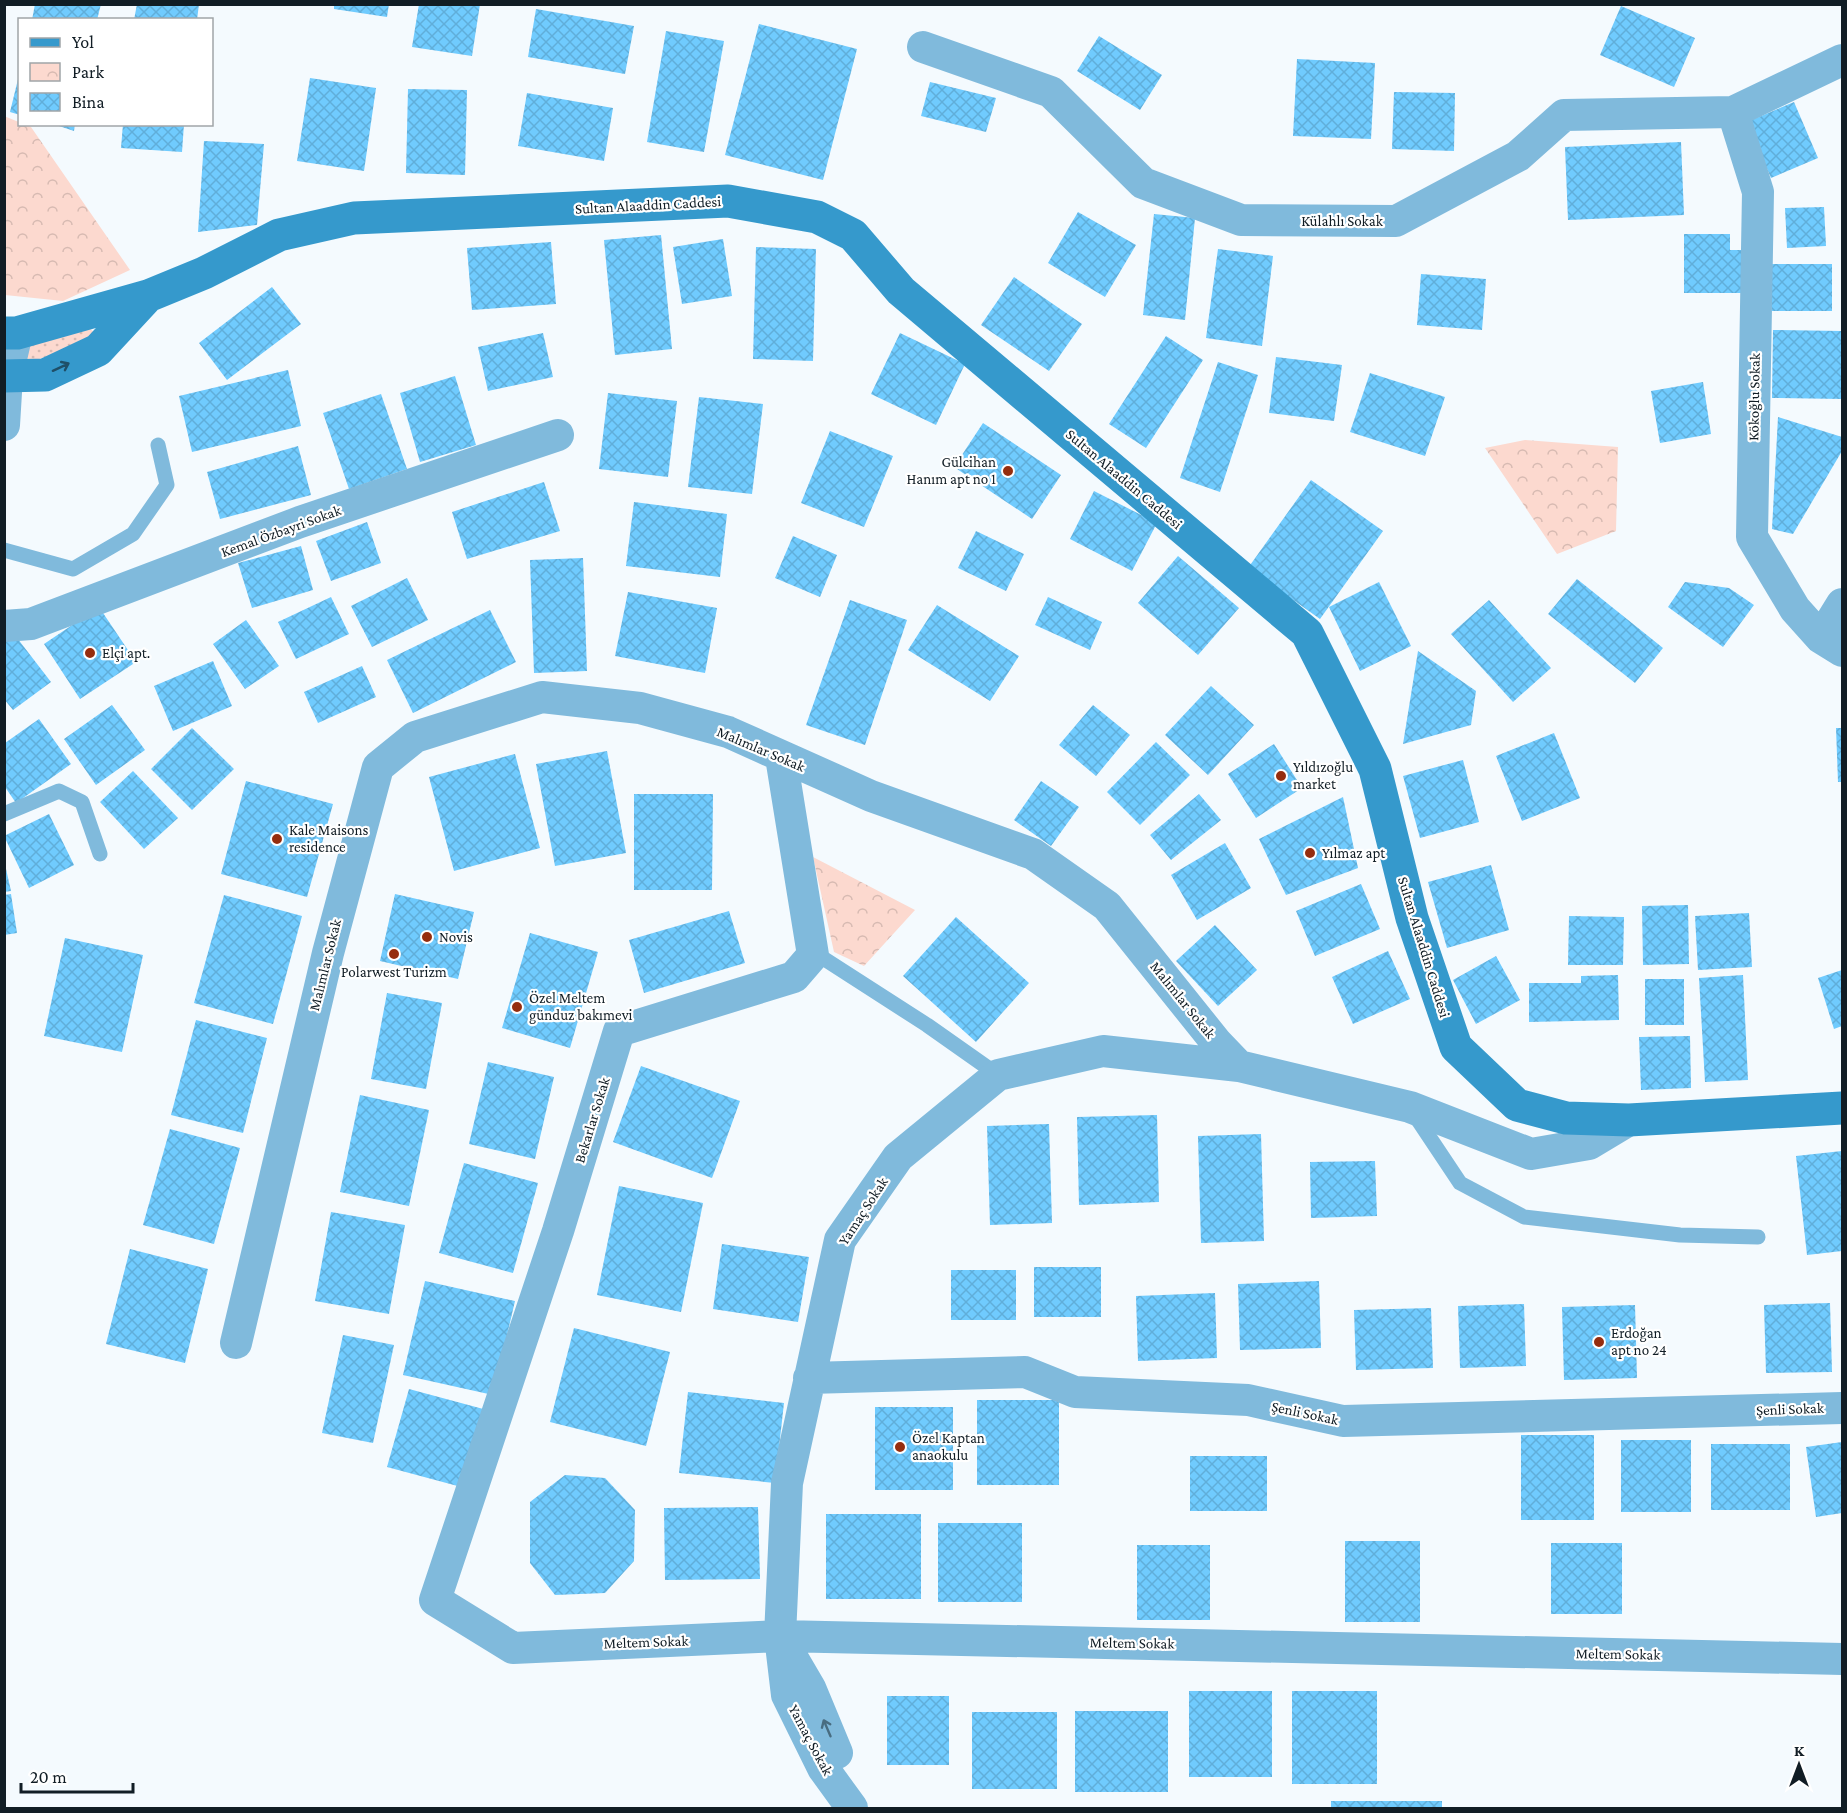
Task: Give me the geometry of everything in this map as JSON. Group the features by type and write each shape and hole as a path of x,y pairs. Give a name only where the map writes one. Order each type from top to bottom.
{"street":[{"name":"Külahlı Sokak","path":"922,47 1051,92 1143,183 1241,220 1396,221 1518,156 1564,116 1733,112 1842,60"},
{"name":"Kökoğlu Sokak","path":"1733,112 1758,192 1752,537 1795,609 1832,644"},
{"name":"Sultan Alaaddin Caddesi","path":"11,333 148,296 204,273 279,235 354,218 728,201 817,217 853,235 901,291 1307,633 1375,769 1412,918 1456,1047 1517,1105 1566,1118 1629,1120 1842,1108"},
{"name":"Sultan Alaaddin Caddesi","path":"6,376 45,375 98,350 148,296"},
{"path":"4,425 11,333"},
{"name":"Kemal Özbayri Sokak","path":"4,626 31,624 300,522 558,435"},
{"path":"1832,644 1842,604"},
{"name":"Malımlar Sokak","path":"236,1343 328,953 378,767 415,737 542,697 640,708 728,732 871,796 1033,854 1107,906 1216,1042 1239,1066"},
{"path":"781,757 813,955"},
{"name":"Bekarlar Sokak","path":"435,1600 558,1231 619,1031 794,976 813,955"},
{"name":"Yamaç Sokak","path":"846,1807 840,1759 810,1688 780,1636 787,1483 808,1378 840,1240 898,1157 998,1075 1103,1051 1239,1066"},
{"path":"1239,1066 1410,1107 1531,1154 1589,1144 1629,1120"},
{"name":"Şenli Sokak","path":"808,1378 1025,1372 1075,1392 1248,1400 1343,1421 1842,1408"},
{"name":"Meltem Sokak","path":"435,1600 513,1648 780,1636 1842,1659"}],"lane":[{"path":"4,550 73,569 134,534 167,485 158,445"},
{"path":"4,814 59,791 82,802 100,854"},
{"path":"813,955 826,960 927,1025 998,1075"},
{"path":"1410,1107 1460,1183 1524,1217 1680,1235 1758,1237"}],"green space":[{"path":"4,116 18,122 18,126 31,127 130,270 63,301 5,295"},
{"path":"87,325 99,338 25,364 21,343"},
{"path":"1525,440 1618,447 1616,531 1557,554 1485,448"},
{"path":"813,857 915,910 864,966 834,952"}],"building":[{"path":"35,4 101,4 98,18 32,18"},
{"path":"137,4 199,4 197,18 134,18"},
{"path":"334,4 389,4 387,17 334,9"},
{"path":"419,4 480,4 472,56 412,47"},
{"path":"1621,6 1695,38 1674,87 1600,55"},
{"path":"536,9 634,26 625,74 528,57"},
{"path":"759,24 857,49 823,180 725,155"},
{"path":"666,31 724,41 704,152 647,142"},
{"path":"1099,36 1162,75 1140,110 1077,71"},
{"path":"1297,59 1375,63 1371,139 1293,136"},
{"path":"310,78 376,88 364,171 297,161"},
{"path":"18,79 18,114 10,112"},
{"path":"930,82 996,98 986,132 921,116"},
{"path":"408,89 467,90 465,175 406,173"},
{"path":"1394,92 1455,93 1454,151 1392,149"},
{"path":"527,93 613,108 604,161 518,146"},
{"path":"1794,102 1818,158 1771,178 1747,122"},
{"path":"59,126 75,126 74,131"},
{"path":"123,126 184,126 182,152 121,148"},
{"path":"204,141 264,144 257,225 198,232"},
{"path":"1681,142 1684,215 1568,220 1565,147"},
{"path":"1824,207 1826,246 1787,248 1785,208"},
{"path":"1078,212 1136,245 1105,297 1048,263"},
{"path":"1154,214 1195,218 1185,320 1143,315"},
{"path":"1684,234 1730,234 1730,250 1742,250 1742,293 1684,293"},
{"path":"661,235 672,349 615,355 604,240"},
{"path":"723,239 732,296 682,304 673,247"},
{"path":"551,242 556,304 472,310 467,248"},
{"path":"756,247 816,249 813,361 753,359"},
{"path":"1218,249 1273,256 1262,346 1206,338"},
{"path":"1772,264 1832,264 1832,311 1772,311"},
{"path":"1421,274 1486,279 1482,330 1417,325"},
{"path":"1014,277 1082,324 1049,371 981,325"},
{"path":"272,287 301,324 227,380 199,343"},
{"path":"1773,330 1842,331 1842,399 1772,398"},
{"path":"543,333 553,377 488,391 478,347"},
{"path":"900,333 965,364 936,425 871,394"},
{"path":"1166,336 1203,360 1146,448 1109,424"},
{"path":"1276,357 1342,365 1334,421 1269,413"},
{"path":"1218,362 1258,375 1220,492 1180,478"},
{"path":"288,370 301,426 192,452 179,396"},
{"path":"1370,373 1445,397 1425,456 1350,432"},
{"path":"455,376 476,445 420,462 400,393"},
{"path":"1703,382 1711,434 1660,443 1651,391"},
{"path":"608,393 677,401 668,477 599,469"},
{"path":"381,394 407,469 349,489 323,413"},
{"path":"699,397 763,404 752,494 688,487"},
{"path":"1778,417 1842,437 1842,451 1793,534 1772,529"},
{"name":"Gülcihan Hanım apt no 1","path":"983,423 1061,475 1032,519 954,467"},
{"path":"830,431 893,456 864,527 801,503"},
{"path":"298,446 311,495 220,519 207,472"},
{"path":"1311,480 1383,531 1320,619 1248,568"},
{"path":"544,482 560,531 467,559 452,512"},
{"path":"1094,491 1157,523 1132,571 1070,539"},
{"path":"634,502 727,514 720,577 626,566"},
{"path":"367,522 381,563 331,581 316,541"},
{"path":"976,531 1024,554 1006,591 958,568"},
{"path":"793,536 837,555 820,597 775,578"},
{"path":"301,546 313,590 252,608 238,563"},
{"path":"1178,556 1239,608 1198,655 1138,603"},
{"path":"583,558 587,671 534,673 530,560"},
{"path":"407,578 428,620 372,647 351,606"},
{"path":"1577,579 1663,648 1635,683 1548,614"},
{"path":"1379,582 1411,646 1360,671 1329,607"},
{"path":"1685,582 1729,588 1754,605 1723,647 1668,607"},
{"path":"628,592 717,608 705,673 615,656"},
{"path":"331,597 349,634 296,659 278,622"},
{"path":"1048,597 1102,622 1090,650 1035,625"},
{"path":"850,600 907,620 865,745 806,725"},
{"path":"1489,600 1551,668 1513,702 1451,634"},
{"path":"937,605 1019,656 990,701 908,650"},
{"name":"Elçi apt.","path":"99,607 136,662 80,699 44,644"},
{"path":"490,610 516,662 413,713 387,660"},
{"path":"246,620 279,666 245,689 213,644"},
{"path":"14,634 51,682 13,710 4,699 4,642"},
{"path":"1418,651 1476,691 1471,725 1403,744"},
{"path":"213,661 232,706 173,731 154,686"},
{"path":"362,666 376,697 318,723 304,692"},
{"path":"1211,686 1254,725 1208,775 1165,735"},
{"path":"112,705 145,750 96,785 64,739"},
{"path":"1093,705 1130,735 1096,776 1059,745"},
{"path":"39,719 71,764 16,803 5,787 5,743"},
{"path":"192,728 234,769 192,810 151,769"},
{"path":"1836,728 1842,728 1842,782 1838,782"},
{"path":"1554,733 1580,798 1522,821 1496,756"},
{"path":"1156,742 1190,775 1140,825 1107,792"},
{"path":"1274,744 1302,788 1256,818 1228,774"},
{"path":"607,751 626,853 555,866 536,764"},
{"path":"515,754 540,848 454,871 429,777"},
{"path":"1463,760 1479,822 1420,838 1403,776"},
{"path":"133,771 178,818 144,849 100,802"},
{"name":"Kale Maisons residence","path":"246,781 333,804 307,897 221,874"},
{"path":"1041,781 1079,807 1051,846 1014,820"},
{"path":"634,794 713,794 712,890 634,890"},
{"path":"1199,794 1221,820 1171,860 1150,835"},
{"name":"Yılmaz apt","path":"1343,797 1358,868 1286,895 1259,839"},
{"path":"49,814 74,865 29,888 4,836"},
{"path":"1225,843 1251,888 1197,920 1171,875"},
{"path":"4,860 11,891 4,892"},
{"path":"1491,865 1509,930 1447,948 1428,882"},
{"path":"1361,884 1380,929 1315,956 1296,911"},
{"path":"11,894 17,933 4,935 4,895"},
{"name":"Novis","path":"395,894 474,912 458,979 380,961"},
{"path":"224,895 302,916 273,1024 194,1003"},
{"path":"1688,905 1689,964 1643,965 1642,906"},
{"path":"729,911 745,963 644,993 629,940"},
{"path":"1749,913 1752,967 1698,970 1695,916"},
{"path":"1569,916 1624,917 1623,965 1568,965"},
{"path":"956,917 1029,983 976,1042 903,976"},
{"path":"1215,925 1257,970 1218,1006 1176,961"},
{"path":"530,933 598,952 570,1048 502,1028"},
{"path":"65,938 143,955 122,1052 44,1036"},
{"path":"1388,951 1410,999 1353,1024 1332,977"},
{"path":"1496,956 1520,1000 1476,1024 1453,980"},
{"path":"1842,970 1842,1026 1834,1029 1818,978"},
{"path":"1618,975 1619,1020 1529,1022 1529,983 1581,983 1581,976"},
{"path":"1743,975 1748,1080 1705,1082 1699,978"},
{"path":"1645,979 1684,979 1684,1025 1645,1025"},
{"path":"387,993 442,1003 426,1089 371,1079"},
{"path":"196,1020 267,1038 243,1133 171,1115"},
{"path":"1690,1036 1691,1088 1641,1090 1639,1037"},
{"path":"488,1062 554,1077 535,1159 469,1144"},
{"path":"641,1066 740,1101 712,1178 613,1142"},
{"path":"360,1095 429,1110 409,1206 340,1192"},
{"path":"1157,1115 1159,1202 1079,1205 1077,1117"},
{"path":"1049,1124 1052,1223 990,1225 987,1126"},
{"path":"170,1129 240,1148 214,1244 143,1225"},
{"path":"1261,1134 1264,1241 1201,1243 1198,1136"},
{"path":"1842,1151 1842,1251 1807,1255 1796,1156"},
{"path":"1375,1161 1377,1216 1311,1218 1310,1162"},
{"path":"464,1163 538,1183 513,1273 439,1253"},
{"path":"619,1186 703,1203 681,1312 597,1295"},
{"path":"331,1212 405,1225 389,1314 315,1301"},
{"path":"722,1244 809,1257 798,1322 713,1309"},
{"path":"130,1249 208,1269 185,1363 106,1344"},
{"path":"1034,1267 1101,1267 1101,1317 1034,1317"},
{"path":"951,1270 1016,1270 1016,1320 951,1320"},
{"path":"425,1281 515,1301 493,1395 403,1375"},
{"path":"1319,1281 1321,1348 1240,1350 1238,1284"},
{"path":"1215,1293 1217,1358 1138,1361 1136,1296"},
{"path":"1830,1303 1832,1372 1766,1373 1764,1305"},
{"path":"1524,1304 1526,1366 1460,1368 1458,1306"},
{"name":"Erdoğan apt no 24","path":"1635,1305 1637,1378 1564,1380 1562,1307"},
{"path":"1431,1308 1433,1368 1356,1370 1354,1310"},
{"path":"574,1328 670,1352 646,1446 550,1422"},
{"path":"343,1335 394,1345 373,1443 322,1433"},
{"path":"409,1389 487,1410 465,1488 387,1467"},
{"path":"688,1392 784,1403 775,1483 679,1473"},
{"path":"977,1400 1059,1400 1059,1485 977,1485"},
{"path":"875,1407 953,1407 953,1490 875,1490"},
{"path":"1521,1435 1594,1435 1594,1520 1521,1520"},
{"path":"1621,1440 1691,1440 1691,1512 1621,1512"},
{"path":"1842,1442 1842,1513 1816,1517 1806,1447"},
{"path":"1711,1444 1790,1444 1790,1510 1711,1510"},
{"path":"1190,1456 1267,1456 1267,1511 1190,1511"},
{"path":"565,1475 605,1478 635,1510 634,1561 605,1593 555,1595 530,1563 530,1502"},
{"path":"758,1507 760,1579 665,1580 664,1508"},
{"path":"826,1514 921,1514 921,1599 826,1599"},
{"path":"938,1523 1022,1523 1022,1602 938,1602"},
{"path":"1345,1541 1420,1541 1420,1622 1345,1622"},
{"path":"1551,1543 1622,1543 1622,1614 1551,1614"},
{"path":"1137,1545 1210,1545 1210,1620 1137,1620"},
{"path":"1189,1691 1272,1691 1272,1777 1189,1777"},
{"path":"1292,1691 1377,1691 1377,1784 1292,1784"},
{"path":"887,1696 949,1696 949,1765 887,1765"},
{"path":"1075,1711 1168,1711 1168,1792 1075,1792"},
{"path":"972,1712 1057,1712 1057,1789 972,1789"},
{"path":"1331,1801 1442,1801 1442,1808 1331,1808"}],"place":[{"name":"Gülcihan Hanım apt no 1","path":"1008,471"},
{"name":"Elçi apt.","path":"90,653"},
{"name":"Yıldızoğlu market","path":"1281,776"},
{"name":"Kale Maisons residence","path":"277,839"},
{"name":"Yılmaz apt","path":"1310,853"},
{"name":"Novis","path":"427,937"},
{"name":"Polarwest Turizm","path":"394,954"},
{"name":"Özel Meltem günduz bakımevi","path":"517,1007"},
{"name":"Erdoğan apt no 24","path":"1599,1342"},
{"name":"Özel Kaptan anaokulu","path":"900,1447"}]}
